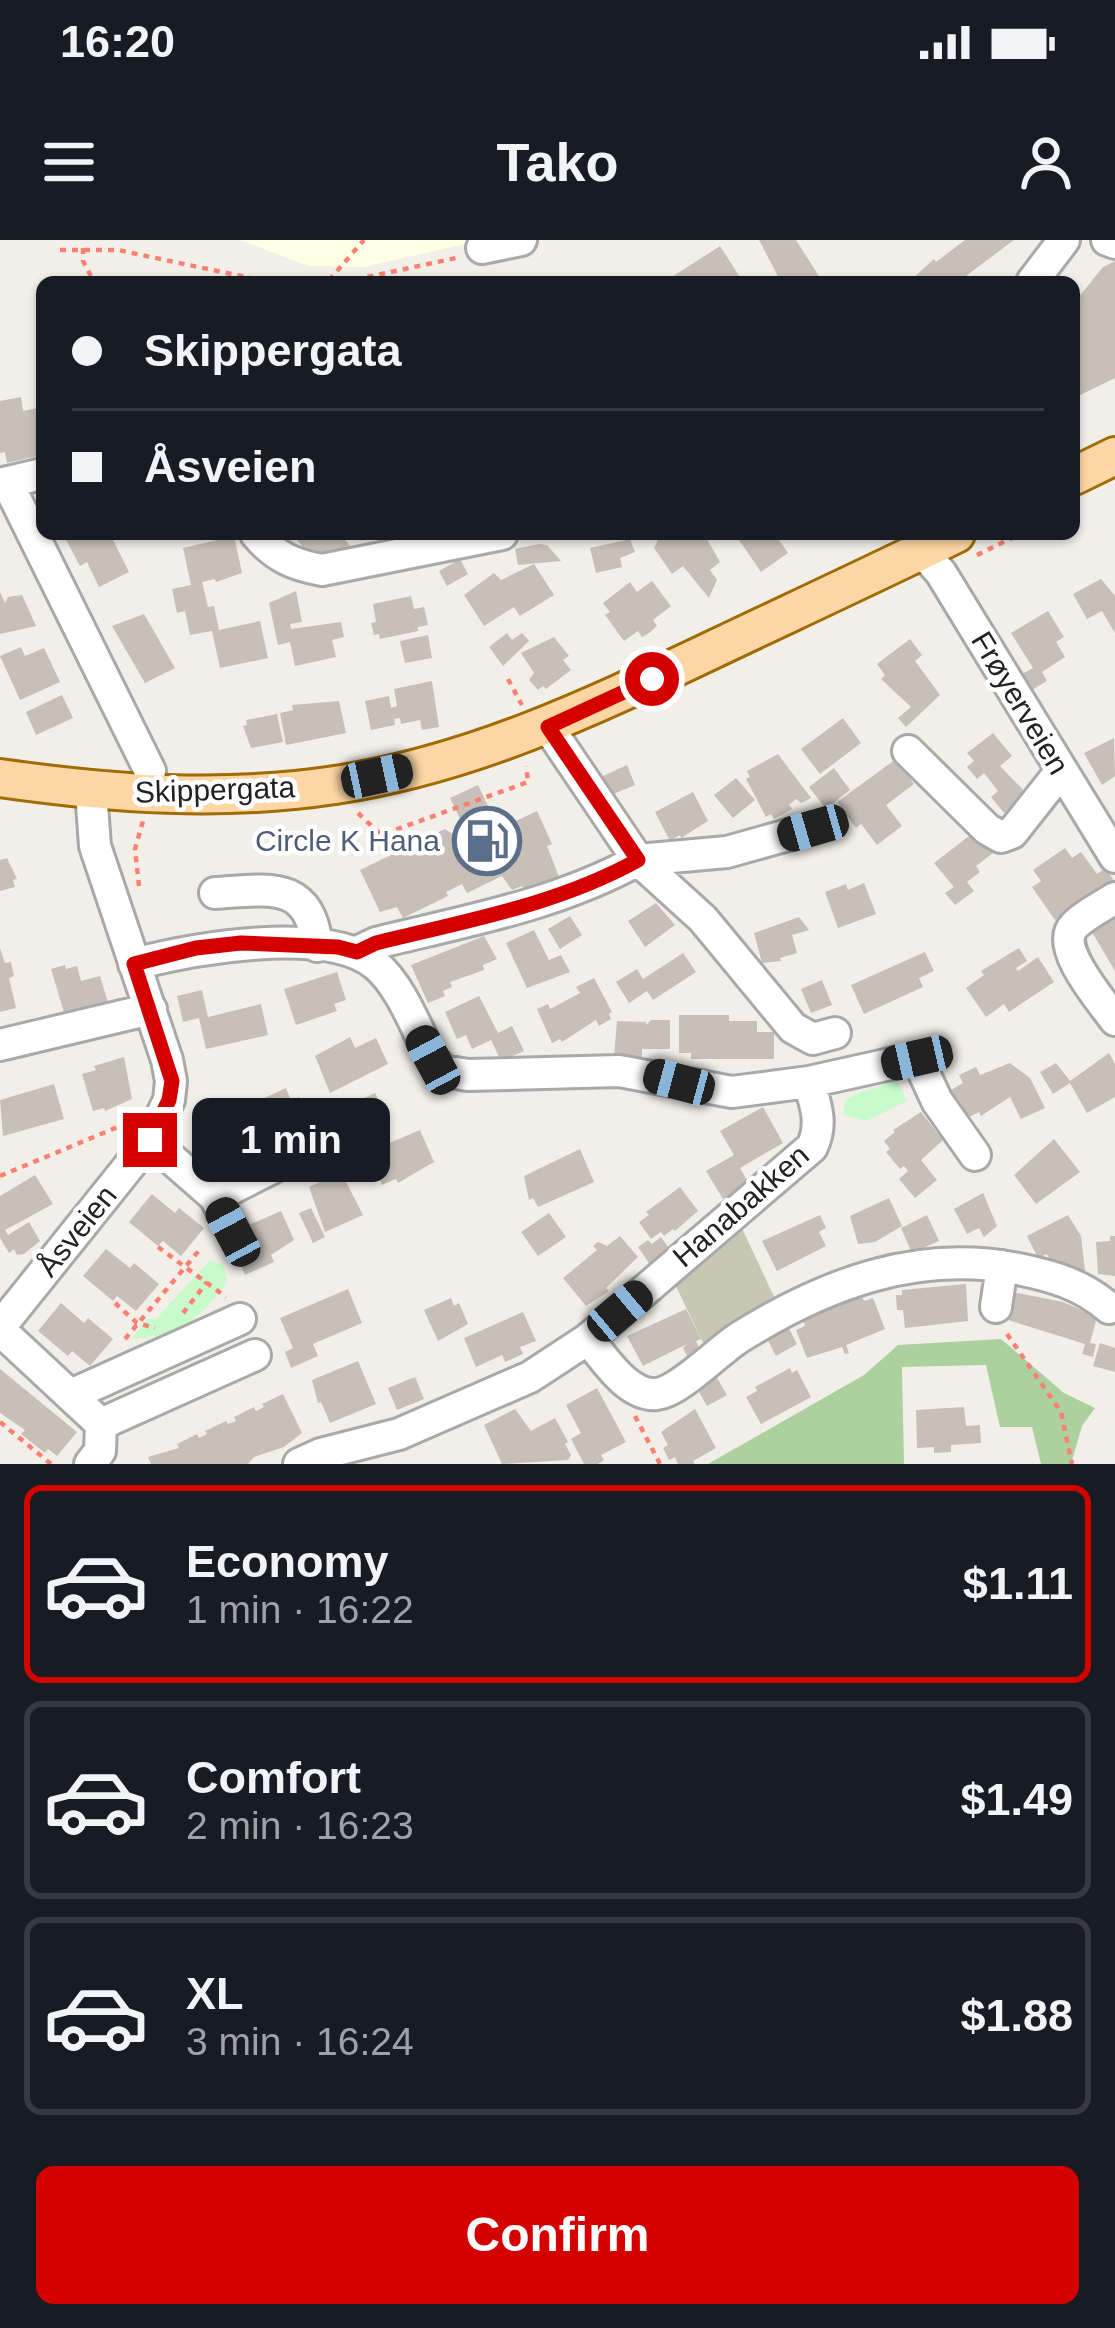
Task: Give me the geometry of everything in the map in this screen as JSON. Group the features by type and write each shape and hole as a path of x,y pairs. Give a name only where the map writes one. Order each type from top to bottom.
{"main road":[{"path":"1080,473 1115,456"},
{"name":"Skippergata","path":"0,778 91,791 199,796 336,785 419,767 531,726 922,550 962,547"}],"street":[{"path":"482,248 521,240"},
{"path":"1037,276 1064,240"},
{"path":"36,475 3,483 150,771"},
{"path":"262,540 296,566 322,570 397,544 439,540"},
{"name":"Frøyerveien","path":"922,550 1110,840"},
{"path":"531,726 638,860 703,919 793,1028 813,1040 835,1034"},
{"path":"908,751 987,829 1001,837 1012,832 1061,771"},
{"name":"Åsveien","path":"0,1329 150,1140 165,1112 172,1081 95,846 91,791"},
{"path":"357,952 376,943 534,904 594,884 638,860 728,852 813,828"},
{"path":"215,893 284,891 307,909 317,946"},
{"path":"1115,898 1072,928 1067,941 1071,955 1115,1020"},
{"path":"134,964 196,948 241,943 357,952 381,969 433,1060 444,1071 468,1076 619,1071 732,1092 809,1082 917,1058 937,1101 975,1155"},
{"path":"0,1046 151,1010"},
{"name":"Hanabakken","path":"299,1464 399,1434 461,1409 530,1377 588,1339 812,1147 819,1133 819,1115 809,1082"},
{"path":"150,1140 215,1197 233,1232"},
{"path":"215,1197 274,1167"},
{"path":"588,1339 634,1388 657,1394 671,1389 718,1351 792,1304 900,1268 951,1262 1002,1266 1048,1275 1089,1291 1109,1308"},
{"path":"996,1307 1002,1266"},
{"path":"71,1395 241,1318"},
{"path":"0,1329 101,1424 100,1451 90,1464"},
{"path":"101,1424 256,1355"}],"path":[{"path":"333,276 364,240"},
{"path":"83,248 91,276"},
{"path":"372,276 473,254 482,248"},
{"path":"60,250 118,250 240,276"},
{"path":"215,271 215,276"},
{"path":"962,547 993,540"},
{"path":"336,785 381,836 528,782 531,726 508,679"},
{"path":"142,821 135,849 144,900"},
{"path":"0,1176 94,1134 165,1112"},
{"path":"158,1247 218,1291"},
{"path":"115,1352 202,1247"},
{"path":"177,1322 207,1282"},
{"path":"115,1303 137,1323 160,1330"},
{"path":"996,1307 996,1318 1061,1412 1072,1464"},
{"path":"0,1422 51,1464"},
{"path":"638,1426 659,1464"}],"shaded area":[{"path":"240,240 483,240 364,267 309,266"},
{"path":"739,1222 778,1305 707,1351 672,1278"}],"green space":[{"path":"897,1080 907,1101 866,1121 843,1115 845,1101 855,1094"},
{"path":"210,1260 224,1266 227,1282 207,1306 175,1330 131,1339 147,1319 156,1319"},
{"path":"1001,1339 1064,1393 1095,1408 1082,1426 1071,1464 1041,1464 1032,1427 1000,1427 986,1365 902,1367 904,1464 708,1464 864,1375 898,1345"}],"building":[{"path":"759,240 796,240 819,276 778,276"},
{"path":"965,240 1014,240 966,276 915,276 934,259 936,262"},
{"path":"720,246 739,276 673,276"},
{"path":"1115,261 1115,378 1080,395 1080,296 1103,267"},
{"path":"21,397 23,411 36,408 36,456 7,463 5,452 0,453 0,401"},
{"path":"66,540 113,540 129,572 99,587 87,562 80,566"},
{"path":"235,540 242,573 202,582 208,607 214,606 219,630 260,621 268,658 220,668 212,631 190,635 185,611 177,613 172,589 191,585 183,548"},
{"path":"297,540 346,540 356,554 327,560 307,552"},
{"path":"630,540 635,552 620,558 622,567 596,573 590,548"},
{"path":"658,540 707,540 720,562 710,570 717,580 709,598 683,566 672,574 654,548"},
{"path":"739,540 779,540 788,553 761,572"},
{"path":"547,545 561,561 518,565 515,549"},
{"path":"460,559 468,574 447,586 439,571"},
{"path":"534,564 554,595 520,616 514,607 484,626 464,595 494,573 501,580"},
{"path":"1101,579 1115,596 1115,633 1102,611 1087,619 1073,594"},
{"path":"652,581 671,606 653,620 657,626 649,633 642,637 638,631 624,641 605,615 610,612 603,603 630,582 637,592"},
{"path":"296,591 302,622 290,624 291,629 341,622 344,637 332,640 336,657 295,666 290,642 278,645 269,603"},
{"path":"0,592 5,603 8,597 22,595 36,626 0,634"},
{"path":"411,596 414,609 424,607 428,625 380,639 379,634 374,635 373,604"},
{"path":"1048,611 1064,637 1056,642 1065,657 1042,672 1047,681 1032,690 1022,674 1033,668 1011,633"},
{"path":"144,614 175,668 145,683 112,626"},
{"path":"507,633 512,640 522,633 529,641 503,666 489,647"},
{"path":"428,635 432,658 405,663 400,641"},
{"path":"554,637 569,656 563,660 571,670 538,690 529,680 534,673 521,653"},
{"path":"910,639 922,655 915,661 940,695 906,727 898,718 911,707 881,679 885,675 877,664"},
{"path":"21,647 25,656 44,648 60,682 20,700 0,656"},
{"path":"432,681 439,727 422,730 420,720 401,724 400,718 394,719 395,725 371,730 365,701 389,696 391,708 397,706 394,689"},
{"path":"62,695 73,718 36,735 26,712"},
{"path":"339,701 346,733 286,745 280,713 293,710 292,705"},
{"path":"277,714 283,742 251,748 243,726 246,720"},
{"path":"843,718 861,743 820,774 801,749"},
{"path":"993,733 1012,756 1000,766 1027,794 1004,813 991,797 998,791 984,773 977,779 967,767 974,761 967,753"},
{"path":"1114,738 1115,776 1102,785 1084,753"},
{"path":"778,754 811,798 801,803 796,799 789,805 792,809 774,819 771,814 766,817 746,779 750,777 747,771"},
{"path":"896,759 914,784 886,805 902,826 877,845 861,824 856,828 837,802"},
{"path":"627,765 635,785 611,795 603,776"},
{"path":"834,768 850,790 826,809 809,787"},
{"path":"736,778 755,800 733,818 714,795"},
{"path":"478,785 499,829 537,811 552,844 547,846 561,882 528,898 522,886 512,890 502,876 467,893 462,884 403,918 397,907 380,912 360,870 445,829 471,842 450,798"},
{"path":"693,792 708,821 670,841 655,812"},
{"path":"973,833 993,853 976,866 980,872 967,882 974,891 955,905 945,893 954,887 934,863"},
{"path":"1065,848 1072,858 1081,852 1097,874 1106,868 1115,883 1106,890 1103,886 1055,920 1032,887 1041,881 1033,870"},
{"path":"7,858 17,879 13,880 15,887 0,891 0,860"},
{"path":"864,883 876,914 838,928 825,892"},
{"path":"656,903 675,925 645,947 628,921"},
{"path":"1115,912 1115,971 1089,927"},
{"path":"570,916 582,935 560,949 548,929"},
{"path":"799,917 809,930 792,935 797,953 762,963 754,933"},
{"path":"534,930 549,960 561,955 570,972 527,988 506,943"},
{"path":"484,936 497,959 483,965 484,970 450,982 445,996 428,1003 411,965"},
{"path":"0,948 5,963 11,962 14,976 9,978 16,1008 0,1012"},
{"path":"1019,948 1027,961 1018,971 1038,957 1054,982 1009,1012 1004,1004 986,1017 966,988 984,975 981,971"},
{"path":"925,952 934,971 919,978 923,987 864,1014 851,985"},
{"path":"683,953 696,972 653,1000 647,991 629,1003 616,982 637,969 643,979"},
{"path":"65,965 66,969 77,966 81,981 100,976 109,1006 65,1016 51,969"},
{"path":"337,972 346,1000 334,1004 337,1011 296,1025 284,989"},
{"path":"594,978 612,1012 611,1019 599,1026 596,1020 562,1042 552,1043 537,1009 548,1004 550,1009 580,993 576,987"},
{"path":"822,980 832,1005 811,1013 801,989"},
{"path":"202,990 208,1017 261,1004 268,1035 206,1049 199,1018 183,1022 177,996"},
{"path":"479,996 498,1033 512,1026 524,1051 501,1061 491,1040 472,1049 466,1035 457,1039 445,1012"},
{"path":"679,1015 729,1015 729,1021 757,1021 757,1032 774,1032 774,1059 691,1059 691,1053 679,1053"},
{"path":"651,1020 670,1020 670,1049 642,1049 642,1057 614,1056 617,1021 646,1025"},
{"path":"350,1037 355,1048 376,1038 388,1064 330,1093 315,1056"},
{"path":"1109,1053 1115,1064 1115,1097 1087,1113 1070,1083 1053,1094 1040,1072 1056,1063 1070,1081"},
{"path":"124,1057 132,1099 93,1111 82,1074"},
{"path":"1010,1063 1030,1078 1045,1108 1021,1119 1010,1097 981,1116 979,1112 965,1119 951,1090 963,1083 959,1075 976,1067 980,1075"},
{"path":"54,1084 64,1119 3,1136 0,1100"},
{"path":"286,1088 291,1101 299,1097 306,1112 298,1116 305,1130 277,1143 258,1101"},
{"path":"375,1093 388,1119 361,1132 349,1105"},
{"path":"763,1107 783,1143 740,1168 749,1184 723,1199 706,1171 734,1155 720,1131"},
{"path":"223,1108 229,1120 236,1116 243,1132 236,1135 243,1150 260,1142 265,1154 228,1171 222,1158 211,1160 195,1121"},
{"path":"921,1112 943,1140 921,1160 937,1180 915,1198 899,1179 908,1171 904,1166 900,1169 886,1152 890,1149 884,1141"},
{"path":"420,1130 434,1162 398,1183 396,1179 382,1185 368,1152"},
{"path":"1054,1139 1080,1172 1036,1204 1014,1175"},
{"path":"580,1149 594,1182 538,1207 533,1198 529,1200 524,1176"},
{"path":"341,1172 363,1215 325,1232 309,1187"},
{"path":"35,1175 53,1204 5,1230 8,1235 29,1222 40,1241 24,1254 17,1255 14,1249 9,1253 0,1238 0,1196"},
{"path":"680,1187 698,1211 675,1231 651,1239 639,1222"},
{"path":"983,1193 997,1226 984,1237 979,1228 967,1234 954,1209"},
{"path":"152,1194 204,1228 181,1256 163,1241 158,1246 129,1222"},
{"path":"889,1198 902,1226 875,1242 858,1244 850,1216"},
{"path":"311,1208 325,1237 313,1243 299,1213"},
{"path":"281,1211 294,1240 271,1255 274,1262 245,1275 233,1247 249,1240 244,1227"},
{"path":"549,1213 566,1237 538,1256 521,1232"},
{"path":"820,1215 826,1228 819,1232 826,1246 777,1271 762,1241"},
{"path":"927,1215 939,1241 912,1253 901,1228"},
{"path":"1068,1215 1081,1236 1085,1271 1052,1264 1047,1254 1038,1258 1027,1236"},
{"path":"620,1236 638,1257 606,1288 609,1291 586,1306 563,1278 597,1250 593,1246 598,1242 607,1246"},
{"path":"1115,1236 1115,1276 1098,1274 1096,1242 1110,1241"},
{"path":"661,1237 671,1251 651,1266 638,1247"},
{"path":"106,1249 130,1268 134,1263 159,1284 136,1311 117,1296 113,1301 83,1276"},
{"path":"966,1284 968,1321 905,1328 903,1310 897,1310 896,1295 902,1295 902,1290"},
{"path":"348,1289 362,1323 313,1344 318,1356 291,1368 285,1352 293,1348 280,1318"},
{"path":"1012,1294 1063,1302 1093,1315 1093,1357 1082,1354 1085,1344 1005,1319"},
{"path":"860,1296 865,1301 873,1298 885,1329 846,1345 849,1353 842,1347 807,1358 796,1330 805,1326 803,1320"},
{"path":"451,1298 454,1306 459,1303 468,1324 438,1341 424,1310"},
{"path":"61,1303 113,1339 90,1366 72,1351 68,1356 38,1331"},
{"path":"686,1309 701,1339 696,1341 701,1352 688,1358 683,1348 687,1344 643,1366 627,1336"},
{"path":"523,1312 536,1341 520,1347 523,1354 505,1362 502,1355 476,1367 464,1338"},
{"path":"785,1321 797,1344 776,1356 764,1333"},
{"path":"1100,1343 1115,1348 1115,1372 1093,1366"},
{"path":"358,1361 376,1404 330,1423 312,1380"},
{"path":"790,1368 792,1373 797,1370 811,1397 761,1424 746,1397"},
{"path":"0,1369 77,1432 57,1456 48,1449 45,1453 21,1434 25,1430 0,1413"},
{"path":"714,1373 727,1395 707,1406 694,1383"},
{"path":"415,1377 424,1399 397,1410 388,1388"},
{"path":"597,1388 626,1442 601,1455 604,1460 598,1464 584,1464 571,1439 581,1433 566,1405"},
{"path":"283,1394 302,1433 284,1447 254,1457 248,1464 151,1464 148,1457 179,1448 177,1444 197,1434 199,1438 226,1421 236,1421 234,1417 254,1407 256,1411"},
{"path":"964,1407 966,1426 980,1425 981,1443 951,1445 951,1452 917,1448 916,1410"},
{"path":"515,1409 531,1431 555,1418 568,1442 568,1460 502,1464 484,1425"},
{"path":"695,1409 716,1448 695,1464 678,1464 675,1457 669,1460 661,1432"}],"place":[{"name":"Circle K Hana","path":"487,841"}],"route":[{"path":"150,1140 165,1112 172,1081 134,964 196,948 241,943 357,952 376,943 534,904 594,884 638,860 548,727 652,679"}]}
